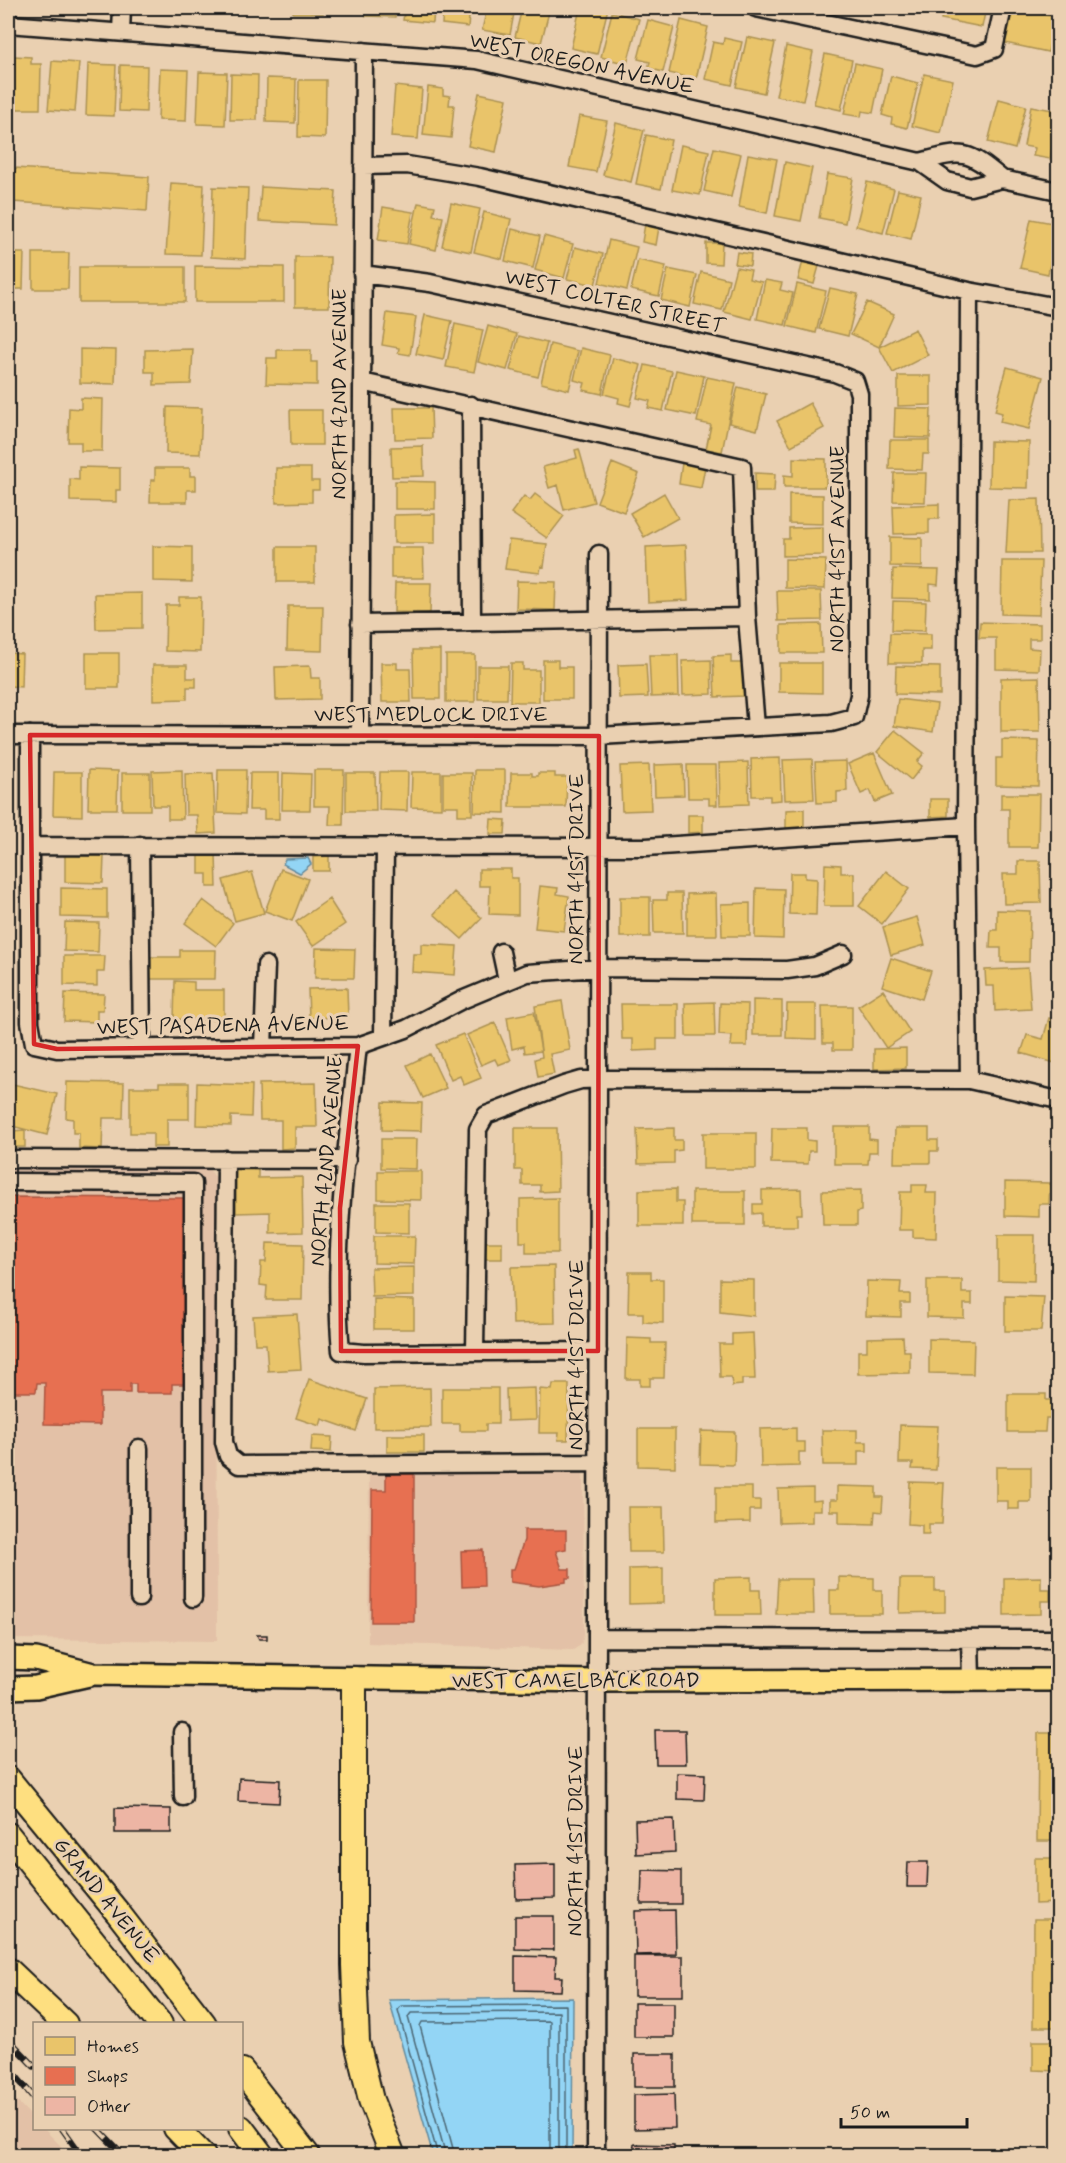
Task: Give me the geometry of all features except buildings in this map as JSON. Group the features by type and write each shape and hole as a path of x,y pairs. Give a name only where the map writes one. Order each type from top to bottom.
{"highway":[{"path":"354,1678 354,1965 357,2042 371,2100 393,2156"},
{"name":"GRAND AVENUE","path":"8,1779 118,1913 202,2022"},
{"name":"GRAND AVENUE","path":"8,1835 158,2022"},
{"path":"8,1970 63,2022"},
{"path":"243,2072 308,2156"},
{"path":"178,2130 203,2156"},
{"path":"242,2130 262,2156"}],"main road":[{"name":"WEST CAMELBACK ROAD","path":"8,1659 36,1659 93,1674 598,1681 1059,1680"},
{"name":"WEST CAMELBACK ROAD","path":"8,1688 36,1688 93,1674"}],"street":[{"path":"121,32 122,8"},
{"path":"756,8 977,55 994,49 1003,8"},
{"name":"WEST OREGON AVENUE","path":"8,24 477,60 920,162 947,182 970,187 1002,179 1059,191"},
{"name":"NORTH 42ND AVENUE","path":"360,736 364,51"},
{"name":"WEST OREGON AVENUE","path":"920,162 955,152 977,158 1002,179"},
{"path":"363,166 407,165 480,177 969,291 1059,307"},
{"name":"WEST COLTER STREET","path":"362,274 430,283 835,373 855,381"},
{"path":"969,291 966,826 969,1080"},
{"name":"NORTH 41ST AVENUE","path":"854,717 859,695 859,394 855,381"},
{"path":"362,382 742,467 747,617 756,727"},
{"path":"471,405 472,622"},
{"name":"NORTH 41ST DRIVE","path":"596,2156 599,554"},
{"path":"360,624 747,617"},
{"name":"WEST MEDLOCK DRIVE","path":"8,735 599,736 831,723 854,717"},
{"path":"30,735 30,846 646,847 966,826"},
{"path":"140,845 142,1048"},
{"name":"WEST PASADENA AVENUE","path":"30,846 30,1022 34,1044 57,1049 358,1046 406,1029 507,980 527,973 599,968 787,970 815,966 843,954"},
{"path":"383,1037 385,848"},
{"path":"501,952 507,980"},
{"path":"262,1048 266,965"},
{"name":"NORTH 42ND AVENUE","path":"358,1046 339,1231 338,1290 341,1351 476,1352"},
{"path":"598,1352 476,1352 478,1129 486,1115 564,1085 599,1080 969,1080 1059,1100"},
{"path":"8,1159 347,1160"},
{"path":"226,1160 224,1442 228,1456 239,1465 598,1463"},
{"path":"8,1182 193,1184 193,1598"},
{"path":"139,1448 139,1598"},
{"name":"WEST CAMELBACK ROAD","path":"598,1638 1059,1639"},
{"path":"970,1639 971,1680"},
{"path":"182,1732 183,1797"}],"highlighted area":[{"path":"30,735 599,736 598,1351 341,1351 340,1208 358,1046 57,1049 34,1044"}],"shaded area":[{"path":"8,1167 207,1167 216,1178 217,1641 8,1639"},
{"path":"369,1463 583,1463 584,1635 581,1645 573,1650 368,1643"},
{"path":"8,2092 33,2118 33,2130 45,2130 70,2155 8,2155"}],"water":[{"path":"308,858 311,864 300,873 283,864 285,859"},
{"path":"573,1998 572,2155 433,2155 389,2000"}],"railway":[{"path":"8,2039 33,2065"},
{"path":"8,2067 33,2097"},
{"path":"63,2130 82,2156"},
{"path":"99,2130 124,2156"}]}
